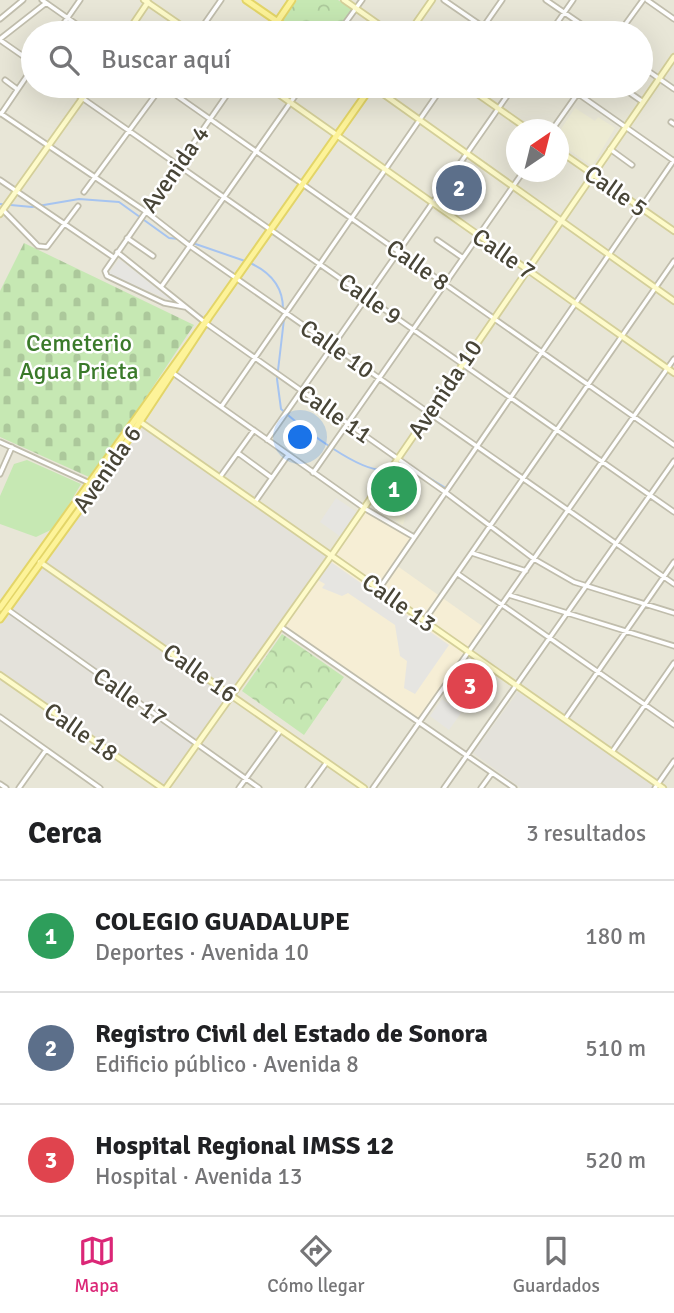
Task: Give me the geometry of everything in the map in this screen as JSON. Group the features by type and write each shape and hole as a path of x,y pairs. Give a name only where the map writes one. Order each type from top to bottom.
{"main road":[{"path":"246,0 276,21"},
{"path":"278,21 292,0"},
{"name":"Avenida 6","path":"0,619 2,607 94,485 363,98"}],"street":[{"path":"0,19 23,0"},
{"path":"65,21 80,0"},
{"path":"207,21 222,0"},
{"path":"344,0 374,21"},
{"path":"347,21 362,0"},
{"path":"417,21 432,0"},
{"path":"444,0 474,21"},
{"path":"487,21 502,0"},
{"path":"546,0 577,21"},
{"path":"559,21 573,0"},
{"path":"628,21 645,0 674,19"},
{"path":"21,56 0,39 44,1 71,21"},
{"path":"134,21 147,1 175,21"},
{"name":"Avenida 10","path":"653,88 674,57"},
{"path":"653,75 674,89"},
{"path":"5,80 18,90"},
{"path":"0,114 21,85"},
{"path":"78,206 47,247 38,246 5,208 82,98"},
{"name":"Calle 9","path":"82,98 674,512"},
{"path":"84,192 97,178 153,98"},
{"name":"Calle 8","path":"179,98 674,445"},
{"name":"Avenida 4","path":"113,257 224,98"},
{"name":"Calle 7","path":"284,98 674,373"},
{"path":"162,287 293,98"},
{"path":"387,98 674,301"},
{"path":"221,407 434,98"},
{"path":"483,98 514,119"},
{"path":"267,440 505,98"},
{"path":"560,119 574,98"},
{"path":"379,589 674,161 585,98"},
{"path":"637,98 643,102"},
{"name":"Avenida 10","path":"164,788 233,697 646,98"},
{"name":"Calle 10","path":"0,114 97,178 674,584"},
{"path":"610,149 632,165"},
{"name":"Calle 5","path":"569,158 674,231"},
{"path":"0,180 113,257 105,271 107,276 164,303 185,307"},
{"path":"313,473 516,182"},
{"path":"127,238 153,256"},
{"path":"437,240 463,258"},
{"name":"Calle 11","path":"117,252 205,323 302,390 396,461 446,492 534,559 586,586 674,613"},
{"path":"424,621 674,261"},
{"path":"373,788 674,359"},
{"path":"172,372 364,508 414,537"},
{"name":"Calle 13","path":"138,421 612,752 656,786 663,788"},
{"path":"220,478 254,430"},
{"path":"0,442 94,485"},
{"path":"0,474 12,447"},
{"path":"238,453 272,478"},
{"path":"255,502 288,455"},
{"path":"444,788 674,461"},
{"path":"472,553 526,571"},
{"name":"Calle 16","path":"38,560 364,788"},
{"path":"565,719 674,562"},
{"path":"457,574 674,726"},
{"path":"509,594 674,646"},
{"name":"Calle 17","path":"2,607 259,788"},
{"path":"281,627 514,788"},
{"path":"612,752 674,663"},
{"name":"Calle 18","path":"0,675 164,788"},
{"path":"0,718 100,788"},
{"path":"239,788 281,730"},
{"path":"19,788 46,750"},
{"path":"656,786 674,761"},
{"path":"308,788 327,762"},
{"path":"481,788 492,773"},
{"path":"0,784 6,788"}],"shaded area":[{"path":"0,0 674,0 674,788 0,788"},
{"path":"575,108 595,121 598,117 615,128 592,166 569,150 568,119"},
{"path":"119,259 174,302 108,274"},
{"path":"141,427 328,555 166,788 162,788 0,673 0,624"},
{"path":"399,469 417,476 403,525 372,507"},
{"path":"336,498 358,513 341,537 320,522"},
{"path":"364,508 414,537 396,565 485,628 419,723 281,627"},
{"path":"331,562 449,645 415,694 404,688 407,661 400,656 395,625 348,593 342,596 322,588 325,584 318,580"},
{"path":"518,692 658,784 655,788 521,788 473,753"},
{"path":"442,699 461,713 449,730 430,716"}],"green space":[{"path":"297,0 338,0 352,9 344,21 283,21"},
{"name":"Cemeterio Agua Prieta","path":"24,243 194,325 95,474 89,477 0,437 0,291"},
{"path":"27,460 81,484 55,528 36,537 0,524 0,496 14,464"},
{"path":"282,634 344,677 304,735 242,691"}],"waterway":[{"path":"0,204 32,207 79,199 119,202 169,238 179,239"},
{"path":"184,240 245,261"},
{"path":"250,263 274,281 281,294 283,309"},
{"path":"284,319 277,379 281,409 317,438 349,458 378,470 389,469"},
{"path":"394,467 409,469"},
{"path":"418,471 444,487"}],"place":[{"name":"Registro Civil del Estado de Sonora","path":"459,188"},
{"name":"COLEGIO GUADALUPE","path":"394,489"},
{"name":"Hospital Regional IMSS 12","path":"470,686"}]}
